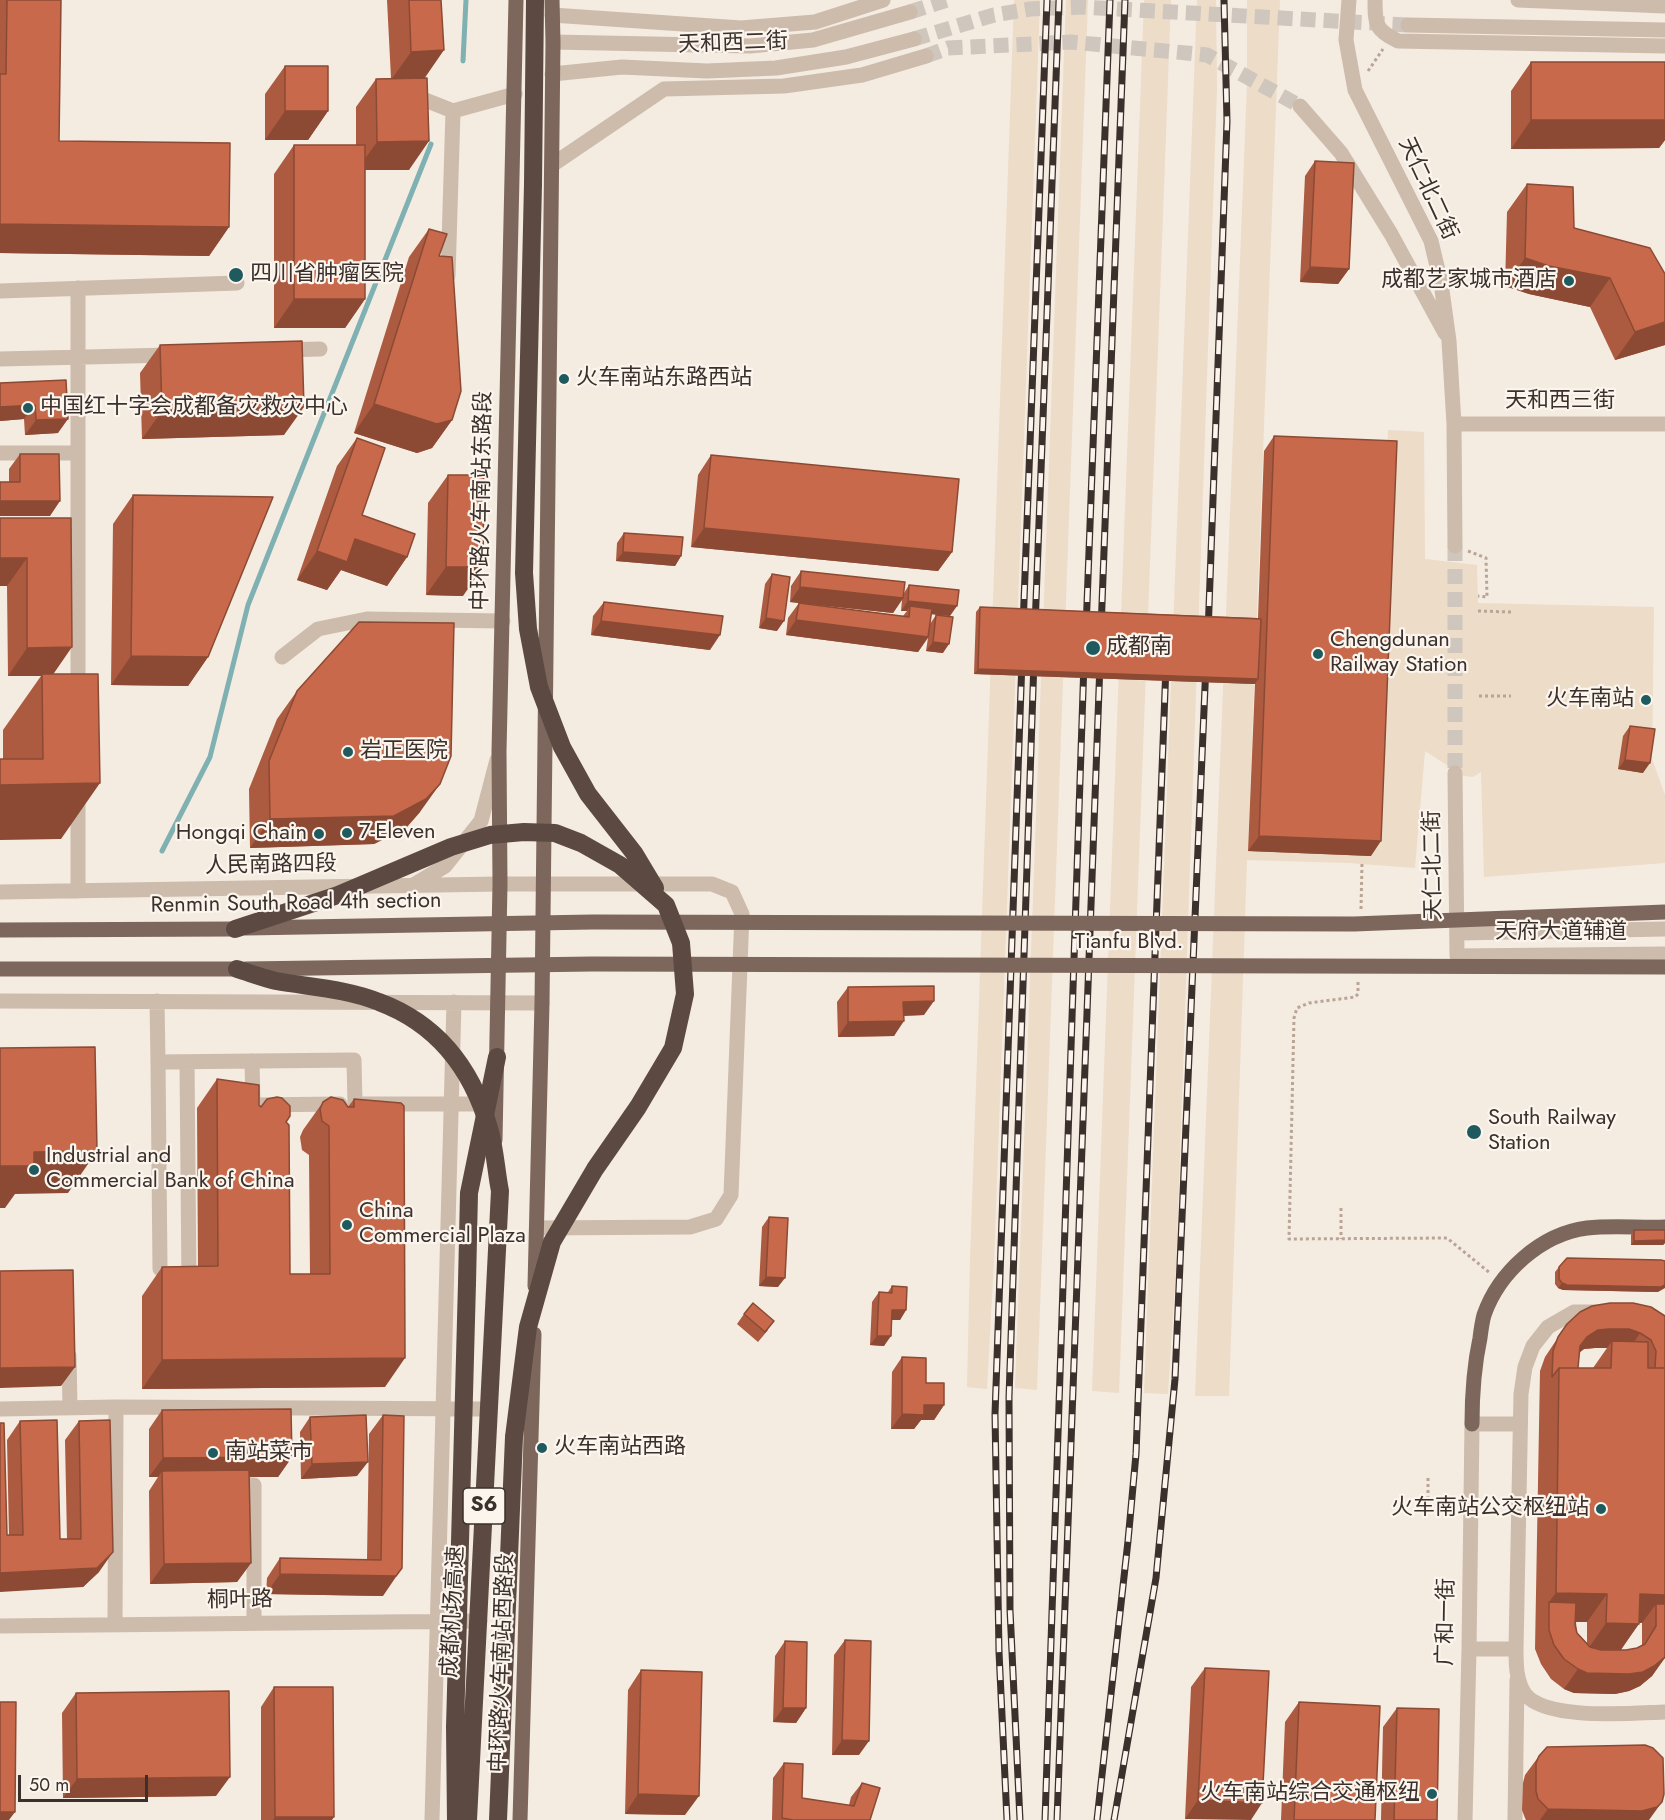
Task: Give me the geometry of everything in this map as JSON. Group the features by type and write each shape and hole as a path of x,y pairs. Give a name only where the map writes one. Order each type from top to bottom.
{"highway":[{"path":"535,0 524,573 528,629 539,687 562,747 588,794 634,853 666,905"},
{"path":"235,928 338,895 451,847 490,835 524,832 555,833 581,843 620,865 666,905"},
{"name":"S6","path":"498,1820 514,1437 528,1327 552,1242 595,1169 638,1107 673,1048 685,994 681,943 666,905"},
{"name":"成都机场高速","path":"237,969 273,980 335,990 380,1002 427,1027 450,1050 474,1088 490,1129 500,1191 468,1820"},
{"path":"456,1820 455,1726 469,1193 492,1104 497,1058"}],"main road":[{"name":"中环路火车南站东路段","path":"499,1004 499,751 516,0"},
{"path":"542,1003 552,8"},
{"name":"Tianfu Blvd.","path":"593,922 1354,924 1665,912"},
{"name":"Renmin South Road 4th section","path":"0,930 593,922"},
{"name":"Tianfu Blvd.","path":"237,969 592,964 1665,967"},
{"path":"0,969 237,969"},
{"name":"中环路火车南站西路段","path":"520,1820 542,1003"},
{"path":"497,1058 499,1004"},
{"name":"中环路火车南站西路段","path":"474,1820 489,1409 492,1104"},
{"path":"1472,1424 1476,1360 1484,1315 1501,1282 1511,1270 1534,1249 1556,1237 1587,1228 1665,1227"}],"street":[{"path":"552,8 741,28 815,22 884,0"},
{"name":"天仁北二街","path":"1349,0 1346,40 1355,90 1431,242 1441,283 1449,340 1455,424 1455,546"},
{"path":"1375,0 1375,22 1385,34 1398,41 1665,46"},
{"path":"1518,0 1665,6"},
{"path":"553,42 750,46 813,40 910,12"},
{"path":"1408,25 1665,30"},
{"name":"天和西二街","path":"552,74 622,67 707,71 776,68 846,57 914,39"},
{"path":"552,165 664,89 784,86 862,75 926,56"},
{"path":"396,92 406,92 453,111 515,94"},
{"path":"1300,106 1341,153 1391,234 1449,340"},
{"path":"431,276 449,276 453,111"},
{"path":"0,291 237,283"},
{"path":"78,288 78,713"},
{"path":"262,351 320,349"},
{"path":"0,359 182,354"},
{"name":"天和西三街","path":"1455,424 1665,424"},
{"path":"0,453 78,453"},
{"path":"282,657 318,629 367,619 503,621"},
{"path":"411,886 445,866 482,822 499,751"},
{"name":"天仁北二街","path":"1455,773 1457,956"},
{"path":"78,784 78,891"},
{"name":"人民南路四段","path":"0,892 543,883 712,884 732,892 742,914 731,1194 716,1219 690,1227 537,1228"},
{"name":"天府大道辅道","path":"1458,933 1665,929"},
{"name":"天府大道辅道","path":"1457,956 1665,954"},
{"path":"0,1001 542,1003"},
{"path":"157,1001 160,1269"},
{"path":"432,1820 441,1407 454,1002"},
{"path":"158,1062 354,1060 355,1104"},
{"path":"252,1061 252,1105 492,1104"},
{"path":"187,1062 189,1295"},
{"path":"1515,1820 1520,1424 1521,1394 1526,1367 1533,1346 1548,1327 1574,1312 1619,1312"},
{"path":"68,1338 70,1407"},
{"path":"115,1624 116,1407"},
{"path":"0,1409 441,1407 489,1409"},
{"path":"1472,1424 1520,1424"},
{"name":"广和一街","path":"1465,1820 1472,1424"},
{"path":"221,1485 254,1485 254,1623"},
{"name":"桐叶路","path":"0,1626 480,1621"},
{"path":"1469,1649 1516,1649"},
{"path":"1517,1674 1526,1695 1549,1709 1576,1713 1665,1712"}],"path":[{"path":"1355,90 1391,38"},
{"path":"1455,546 1486,558 1487,597 1478,596"},
{"path":"1478,611 1511,612"},
{"path":"1479,696 1511,696"},
{"path":"1361,912 1362,864"},
{"path":"1358,982 1358,994 1355,997 1309,1003 1297,1008 1294,1018 1289,1239 1447,1238 1501,1282"},
{"path":"1341,1208 1341,1239"},
{"path":"1428,1478 1428,1499 1471,1500"}],"shaded area":[{"path":"1014,0 1040,0 994,1261 987,1389 967,1387"},
{"path":"1066,0 1088,0 1037,1390 1015,1388"},
{"path":"1144,0 1171,0 1119,1393 1092,1391"},
{"path":"1197,0 1216,0 1217,89 1176,1269 1168,1394 1144,1393"},
{"path":"1247,0 1280,0 1248,850 1371,855 1388,430 1424,432 1425,559 1477,565 1478,603 1654,607 1652,759 1665,795 1665,863 1484,877 1481,772 1473,777 1464,776 1425,751 1415,868 1349,863 1247,860 1229,1396 1195,1396 1247,84"}],"building":[{"path":"7,0 61,0 59,141 230,143 229,227 0,224 0,74 6,74"},
{"path":"409,0 441,0 444,50 411,52"},
{"path":"1531,62 1665,62 1665,120 1531,120"},
{"path":"285,66 328,66 328,111 285,111"},
{"path":"427,78 429,141 377,142 376,79"},
{"path":"294,145 365,145 365,299 294,299"},
{"path":"1315,161 1354,163 1349,269 1310,267"},
{"path":"1527,184 1573,187 1574,228 1650,248 1665,274 1665,322 1635,332 1610,278 1549,266 1525,258"},
{"path":"429,229 447,234 439,256 452,257 461,391 452,420 437,424 374,404"},
{"path":"302,341 304,407 162,411 160,345"},
{"path":"66,380 68,419 36,420 35,405 0,407 0,383"},
{"name":"Chengdunan Railway Station","path":"1274,436 1397,441 1381,841 1259,836"},
{"path":"357,438 385,448 362,515 415,534 407,557 355,539 347,562 317,551"},
{"path":"20,454 59,454 60,501 0,501 0,482 20,482"},
{"path":"711,455 959,479 952,552 704,528"},
{"path":"448,475 484,475 483,567 446,567"},
{"path":"133,495 273,497 208,657 131,656"},
{"path":"0,518 71,518 72,647 27,648 27,558 0,558"},
{"path":"624,533 683,537 681,556 623,552"},
{"path":"801,571 905,582 903,598 800,587"},
{"path":"772,574 790,577 784,621 766,618"},
{"path":"909,585 959,590 957,606 908,601"},
{"path":"604,602 723,616 720,635 601,621"},
{"path":"799,603 909,617 910,606 932,609 928,637 796,620"},
{"path":"980,607 1261,619 1258,679 978,669"},
{"path":"936,615 953,617 949,644 933,642"},
{"name":"岩正医院","path":"359,622 454,623 451,756 440,784 426,799 394,816 270,819 269,761 297,691"},
{"path":"42,674 98,674 100,783 0,785 0,759 43,759"},
{"path":"1630,726 1655,729 1650,763 1625,760"},
{"path":"934,986 934,1001 903,1002 904,1021 848,1022 848,987"},
{"path":"95,1047 97,1151 34,1152 34,1166 0,1166 0,1048"},
{"name":"China Commercial Plaza","path":"217,1079 259,1085 259,1105 261,1107 267,1099 277,1097 282,1098 290,1106 290,1116 286,1122 289,1125 290,1274 330,1274 329,1126 322,1121 320,1109 323,1102 331,1097 343,1100 348,1107 354,1107 354,1099 401,1103 404,1106 405,1358 162,1360 162,1267 218,1266"},
{"path":"769,1217 788,1218 785,1278 766,1277"},
{"path":"1634,1230 1665,1230 1665,1240 1634,1241"},
{"path":"1567,1258 1665,1261 1665,1285 1661,1287 1567,1285 1559,1279 1559,1267"},
{"path":"73,1270 75,1367 0,1368 0,1271"},
{"path":"892,1286 907,1287 906,1310 892,1310 891,1336 877,1336 879,1292 892,1293"},
{"path":"753,1303 774,1321 765,1332 744,1314"},
{"path":"1633,1303 1651,1307 1665,1316 1665,1368 1655,1368 1656,1351 1651,1340 1629,1329 1609,1329 1598,1330 1587,1337 1580,1346 1578,1368 1559,1368 1552,1377 1553,1351 1558,1337 1567,1324 1580,1312 1592,1306"},
{"name":"火车南站公交枢纽站","path":"1612,1341 1648,1342 1648,1368 1665,1368 1665,1595 1640,1594 1639,1624 1606,1623 1607,1594 1556,1593 1559,1368 1611,1368"},
{"path":"902,1357 926,1358 926,1383 944,1383 944,1405 924,1405 924,1415 902,1414"},
{"path":"291,1409 292,1457 163,1458 162,1410"},
{"path":"366,1415 368,1462 312,1464 310,1417"},
{"path":"383,1415 404,1416 402,1568 396,1576 280,1574 280,1558 381,1560"},
{"path":"57,1420 60,1539 81,1539 79,1421 110,1420 113,1552 97,1568 0,1573 0,1423 4,1423 7,1535 23,1535 20,1421"},
{"path":"249,1470 251,1563 164,1564 162,1471"},
{"path":"1549,1602 1576,1603 1577,1633 1590,1647 1601,1650 1626,1650 1645,1644 1656,1626 1656,1604 1665,1604 1665,1657 1643,1672 1629,1674 1587,1673 1578,1669 1564,1659 1554,1645 1549,1630"},
{"path":"845,1640 871,1641 869,1741 842,1740"},
{"path":"785,1641 807,1642 806,1708 783,1708"},
{"path":"1205,1668 1269,1671 1262,1803 1198,1800"},
{"path":"641,1670 702,1672 699,1796 638,1794"},
{"path":"274,1687 333,1687 334,1817 275,1817"},
{"path":"229,1691 230,1777 77,1779 76,1693"},
{"path":"0,1702 16,1702 15,1812 0,1812"},
{"path":"1299,1702 1380,1706 1375,1820 1294,1820"},
{"path":"1397,1708 1439,1709 1437,1820 1394,1820"},
{"path":"1645,1745 1653,1748 1663,1758 1664,1794 1662,1802 1657,1807 1642,1811 1548,1809 1538,1799 1536,1763 1547,1747"},
{"path":"784,1763 803,1764 802,1798 854,1806 862,1783 880,1788 870,1820 782,1818"}],"waterway":[{"path":"463,61 466,0"},
{"path":"162,851 210,757 248,605 431,144"}],"tunnel":[{"path":"910,12 947,0"},
{"path":"914,39 994,15 1030,9 1081,7 1408,25"},
{"path":"926,56 948,48 1071,42 1207,55 1300,106"},
{"path":"1455,546 1455,773"}],"railway":[{"path":"1023,627 1047,0"},
{"path":"1035,627 1059,0"},
{"path":"1086,630 1110,0"},
{"path":"1101,630 1125,0"},
{"path":"1208,634 1227,121 1224,0"},
{"path":"1007,1820 999,1652 995,1414 1022,660"},
{"path":"1020,1820 1010,1610 1009,1397 1034,660"},
{"path":"1045,1820 1084,662"},
{"path":"1057,1820 1100,663"},
{"path":"1114,1820 1156,1578 1175,1379 1206,664"},
{"path":"1097,1820 1136,1454 1166,665"}],"place":[{"name":"四川省肿瘤医院","path":"236,275"},
{"name":"成都艺家城市酒店","path":"1569,281"},
{"name":"火车南站东路西站","path":"564,379"},
{"name":"中国红十字会成都备灾救灾中心","path":"28,408"},
{"name":"成都南","path":"1093,648"},
{"name":"Chengdunan Railway Station","path":"1318,654"},
{"name":"火车南站","path":"1646,700"},
{"name":"岩正医院","path":"348,752"},
{"name":"7-Eleven","path":"347,833"},
{"name":"Hongqi Chain","path":"319,834"},
{"name":"South Railway Station","path":"1474,1132"},
{"name":"Industrial and Commercial Bank of China","path":"34,1170"},
{"name":"China Commercial Plaza","path":"347,1225"},
{"name":"火车南站西路","path":"542,1448"},
{"name":"南站菜市","path":"213,1453"},
{"name":"火车南站公交枢纽站","path":"1601,1509"},
{"name":"火车南站综合交通枢纽","path":"1432,1794"}]}
